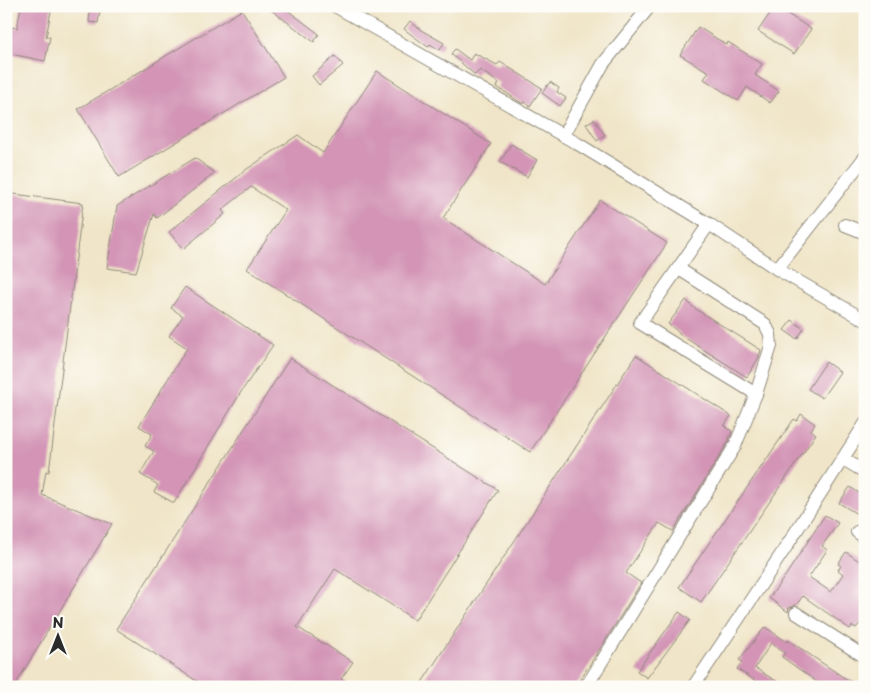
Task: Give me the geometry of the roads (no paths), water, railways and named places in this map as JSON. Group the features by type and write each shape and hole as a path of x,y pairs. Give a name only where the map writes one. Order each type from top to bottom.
{"street":[{"path":"335,6 578,144 709,224 777,269 865,320"},
{"path":"563,136 603,64 650,6"},
{"path":"777,269 865,156"},
{"path":"709,224 679,270 640,323 756,394"},
{"path":"845,225 865,233"},
{"path":"586,687 735,446 756,394 771,346 770,334 765,324 679,270"},
{"path":"693,687 843,459 860,442 865,424"},
{"path":"843,459 865,472"},
{"path":"796,613 865,656"}]}
